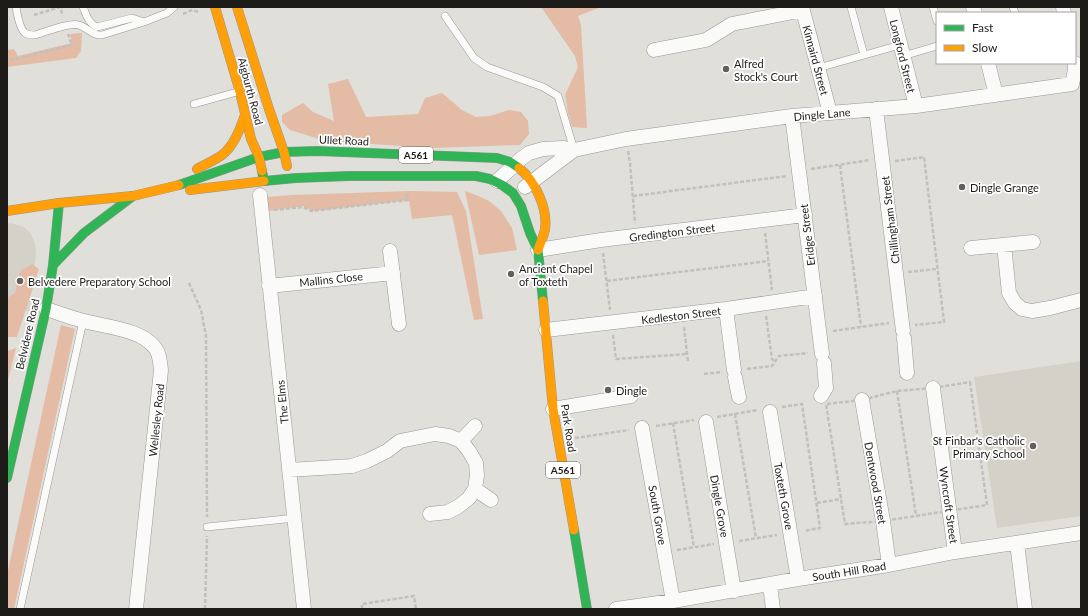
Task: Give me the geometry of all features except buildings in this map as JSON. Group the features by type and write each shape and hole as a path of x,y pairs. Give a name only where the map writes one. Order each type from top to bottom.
{"main road":[{"name":"Aigburth Road","path":"215,7 240,92 251,139 259,157 264,181"},
{"name":"Aigburth Road","path":"237,7 284,152 289,177"},
{"path":"176,186 183,178 221,156 227,150 237,135 244,114"},
{"name":"Ullet Road","path":"7,211 58,203 133,196 176,186 259,157 284,152 317,151 497,158 515,164"},
{"name":"Park Road","path":"515,164 531,182 543,208 545,226 538,250"},
{"name":"Ullet Road","path":"176,186 186,191 289,177 476,176 489,178 497,182"},
{"name":"Park Road","path":"497,182 515,196 538,250 553,409 587,609"},
{"path":"53,265 84,234 133,196"},
{"name":"Belvidere Road","path":"7,478 46,309 53,265 58,203"}],"street":[{"name":"Longford Street","path":"891,7 916,106"},
{"path":"654,50 706,40 732,24 802,8"},
{"name":"Kinnaird Street","path":"802,8 830,113"},
{"path":"988,64 996,95"},
{"path":"1075,64 1076,87"},
{"name":"Dingle Lane","path":"497,182 515,164 529,153 543,149 562,148 574,150 626,139 792,116 916,106 996,95 1076,87"},
{"name":"Chillingham Street","path":"876,109 907,373"},
{"name":"Eridge Street","path":"792,116 823,356 824,392"},
{"name":"Dingle Lane","path":"515,196 531,182 574,150"},
{"name":"The Elms","path":"260,195 304,609"},
{"name":"Gredington Street","path":"538,250 805,215"},
{"path":"971,248 1032,242"},
{"path":"1004,245 1009,293 1015,303 1022,309 1032,311 1081,300"},
{"path":"390,251 399,324"},
{"name":"Mallins Close","path":"269,286 393,273"},
{"name":"Kedleston Street","path":"546,330 726,309 815,296"},
{"name":"Wellesley Road","path":"46,309 83,321 135,334 146,340 156,349 160,359 161,370 136,609"},
{"path":"726,309 739,397"},
{"name":"Wyncroft Street","path":"933,388 956,552"},
{"path":"553,409 631,396"},
{"name":"Dentwood Street","path":"862,400 889,565"},
{"name":"Toxteth Grove","path":"772,410 798,579"},
{"name":"Dingle Grove","path":"705,420 734,591"},
{"path":"461,441 475,426"},
{"name":"South Grove","path":"642,428 673,601"},
{"path":"289,470 352,466 368,461 400,441 435,434 449,436 461,441 476,462 477,475 475,489 469,498 459,506 448,512 430,514"},
{"path":"475,489 491,500"},
{"name":"South Hill Road","path":"616,609 770,585 956,552 1081,533"},
{"path":"1017,543 1025,609"},
{"path":"770,585 772,609"}],"lane":[{"path":"16,7 23,30 26,34 35,34 73,24 97,36 144,22 167,13 173,8"},
{"path":"83,7 87,19 92,25 97,27 132,18 144,22"},
{"path":"851,7 864,55"},
{"path":"933,7 936,18"},
{"path":"445,16 474,58 486,67 543,87 558,96 574,150"},
{"path":"818,68 864,55 936,46"},
{"path":"194,104 240,92"},
{"path":"20,609 83,321"},
{"path":"208,527 295,518"}],"path":[{"path":"34,15 60,8"},
{"path":"173,8 178,15 192,10 218,17"},
{"path":"626,139 630,163 636,236"},
{"path":"633,196 800,173 840,165 924,157 944,322 903,329 861,327 819,332"},
{"path":"840,165 861,327"},
{"path":"261,211 303,207 311,211 408,200 406,187"},
{"path":"764,220 768,261 772,359 775,361"},
{"path":"607,281 768,261"},
{"path":"896,273 937,269"},
{"path":"189,283 201,310 206,336 208,527 205,609"},
{"path":"683,314 688,362"},
{"path":"704,374 735,374 772,366 779,356 823,356"},
{"path":"897,391 916,516"},
{"path":"558,440 673,423 705,420 802,404 820,528 664,552"},
{"path":"736,414 756,538"},
{"path":"673,423 694,547"},
{"path":"817,503 841,499"},
{"path":"362,609 362,604 414,596 416,609"}],"shaded area":[{"path":"541,7 601,7 578,16 581,25 587,128 572,127 565,95 578,67 575,56"},
{"path":"82,33 81,51 76,58 7,67 7,50 14,49 18,56 72,43 70,34"},
{"path":"348,79 366,117 418,114 425,98 442,93 462,110 476,117 490,116 509,110 521,112 528,121 529,134 520,145 433,148 326,141 290,130 282,122 282,115 303,103 313,112 334,121 328,84"},
{"path":"411,191 457,192 466,211 483,319 474,320 452,215 412,219 409,200 312,211 303,206 268,211 266,197"},
{"path":"465,191 489,201 501,211 512,228 517,250 479,255"},
{"name":"Belvedere Preparatory School","path":"11,223 24,227 31,234 35,244 36,254 29,311 7,309 7,224"},
{"path":"32,264 39,269 17,337 7,337 7,298 15,293 20,271"},
{"path":"61,325 75,329 14,609 7,609 7,575"},
{"path":"16,348 7,384 7,351"},
{"name":"St Finbar's Catholic Primary School","path":"1081,361 1081,516 997,528 974,377"}],"traffic: fast":[{"path":"259,157 284,152 317,151 497,158 510,162 519,168"},
{"path":"179,185 259,157"},
{"path":"262,171 264,181 349,176 476,176 490,179 513,193 521,206 530,233 538,250 543,301"},
{"path":"53,265 84,233 133,196"},
{"path":"7,478 46,309 53,265 59,203"},
{"path":"574,530 587,609"}],"traffic: slow":[{"path":"215,7 240,92 251,139 259,157 262,171"},
{"path":"237,7 284,152 287,166"},
{"path":"197,169 216,159 230,147 245,115"},
{"path":"519,168 525,173 535,187 544,212 545,229 538,250"},
{"path":"190,190 264,181"},
{"path":"7,211 59,203 133,196 179,185"},
{"path":"543,301 553,409 574,530"}],"place":[{"name":"Alfred Stock's Court","path":"726,69"},
{"name":"Dingle Grange","path":"962,187"},
{"name":"Ancient Chapel of Toxteth","path":"511,274"},
{"name":"Belvedere Preparatory School","path":"20,281"},
{"name":"Dingle","path":"608,390"},
{"name":"St Finbar's Catholic Primary School","path":"1033,446"}]}
